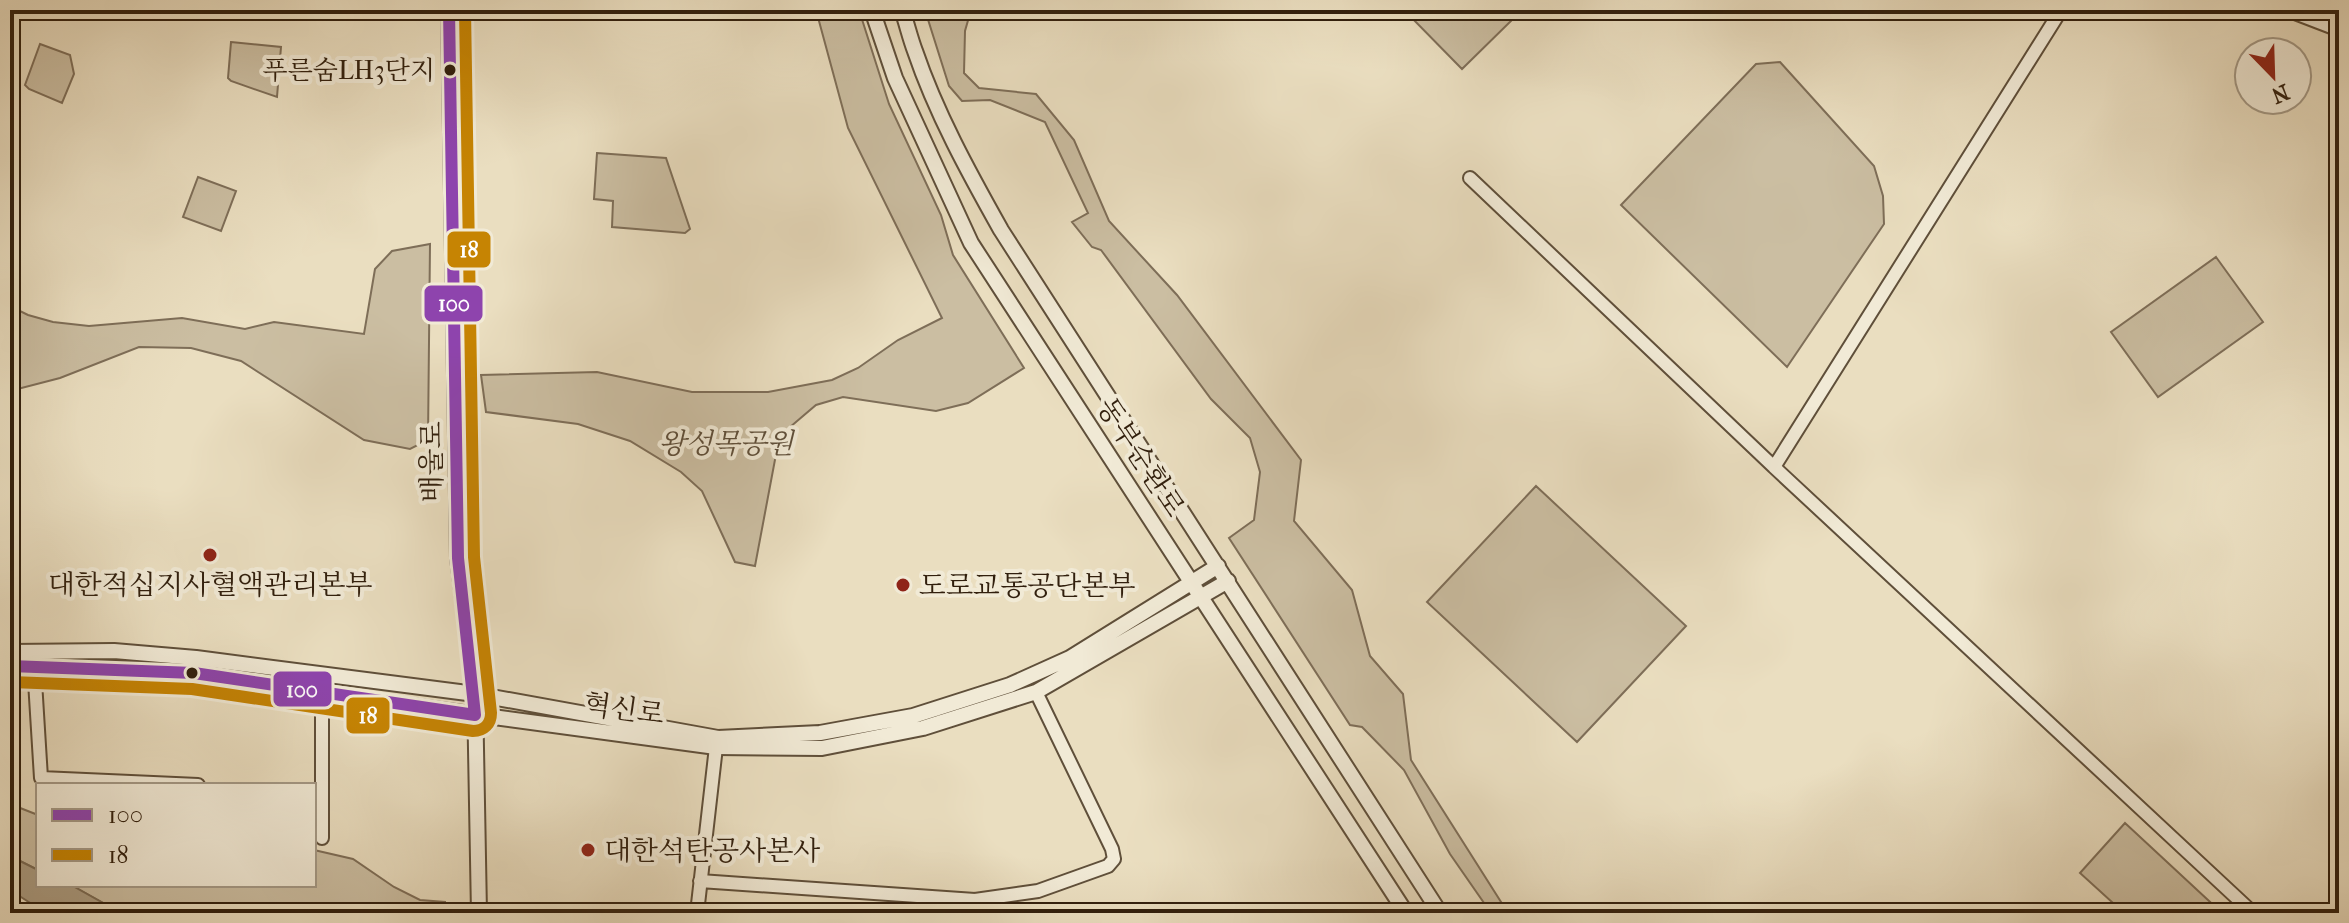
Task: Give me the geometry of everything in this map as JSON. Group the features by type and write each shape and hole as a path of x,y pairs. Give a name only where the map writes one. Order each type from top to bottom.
{"street":[{"name":"배울로","path":"449,10 458,558 475,694 479,913"},
{"name":"동부순환로","path":"872,10 895,78 971,243 1406,913"},
{"name":"동부순환로","path":"902,10 915,52 938,107 996,220 1228,581"},
{"path":"1774,467 2061,10"},
{"path":"2287,10 2339,30"},
{"path":"1470,178 1774,467 2253,913"},
{"name":"혁신로","path":"10,666 32,657 114,651 196,658 475,694 717,743 820,733 913,716 988,692 1070,658 1218,566"},
{"name":"혁신로","path":"10,652 32,657 194,673 475,715 717,743 822,748 951,721 1036,692 1228,581"},
{"path":"1228,581 1440,913"},
{"path":"32,657 41,778 153,783"},
{"path":"700,881 975,900 1038,891 1108,866 1114,859 1112,849 1036,692"},
{"path":"322,694 319,799 322,838"},
{"path":"697,913 717,743"}],"green space":[{"name":"왕성목공원","path":"816,10 859,10 889,104 941,215 953,255 1024,368 968,403 936,411 843,397 816,405 783,433 777,449 755,566 735,562 702,491 681,472 630,441 578,424 486,412 481,375 597,372 692,392 768,392 832,380 858,368 898,340 942,318 848,128"},
{"path":"925,10 971,10 965,31 964,73 979,88 1036,94 1074,140 1109,221 1177,295 1301,460 1294,521 1352,590 1370,656 1403,694 1411,760 1508,913 1491,913 1450,854 1404,770 1362,727 1350,725 1229,538 1254,520 1260,472 1250,438 1211,399 1101,250 1092,247 1072,222 1088,213 1045,122 990,100 962,101 949,86"},
{"path":"1510,10 1516,16 1462,69 1405,11"},
{"path":"231,42 281,47 277,97 228,78"},
{"path":"40,44 70,55 74,74 62,103 25,85"},
{"path":"1780,62 1874,166 1883,196 1884,224 1787,367 1621,205 1756,64"},
{"path":"597,153 666,158 690,229 685,233 612,227 613,201 594,199"},
{"path":"198,177 236,191 221,231 183,217"},
{"path":"430,244 428,440 410,449 364,440 241,361 191,348 139,347 60,378 10,391 10,306 53,322 89,326 182,318 245,329 274,322 364,334 375,269 392,251"},
{"path":"2216,257 2263,322 2158,397 2111,332"},
{"path":"1536,486 1686,626 1577,742 1427,602"},
{"path":"10,804 36,814 36,869 10,856"},
{"path":"2125,823 2222,913 2124,913 2080,873"},
{"path":"316,850 353,859 394,887 420,900 445,902 445,913 323,913 293,906 256,907 233,913 121,913 75,887 316,887"}],"shaded area":[{"path":"10,856 36,869 36,887 75,887 121,913 46,913 10,890"}],"transit line":[{"name":"100","path":"10,666 194,673 475,715 458,558 449,10"},
{"name":"18","path":"11,682 192,689 473,731 488,724 491,713 474,557 465,10"}],"place":[{"name":"푸른숨LH3단지","path":"450,70"},
{"name":"대한적십지사혈액관리본부","path":"210,555"},
{"name":"도로교통공단본부","path":"903,585"},
{"name":"대한석탄공사본사","path":"588,850"}]}
